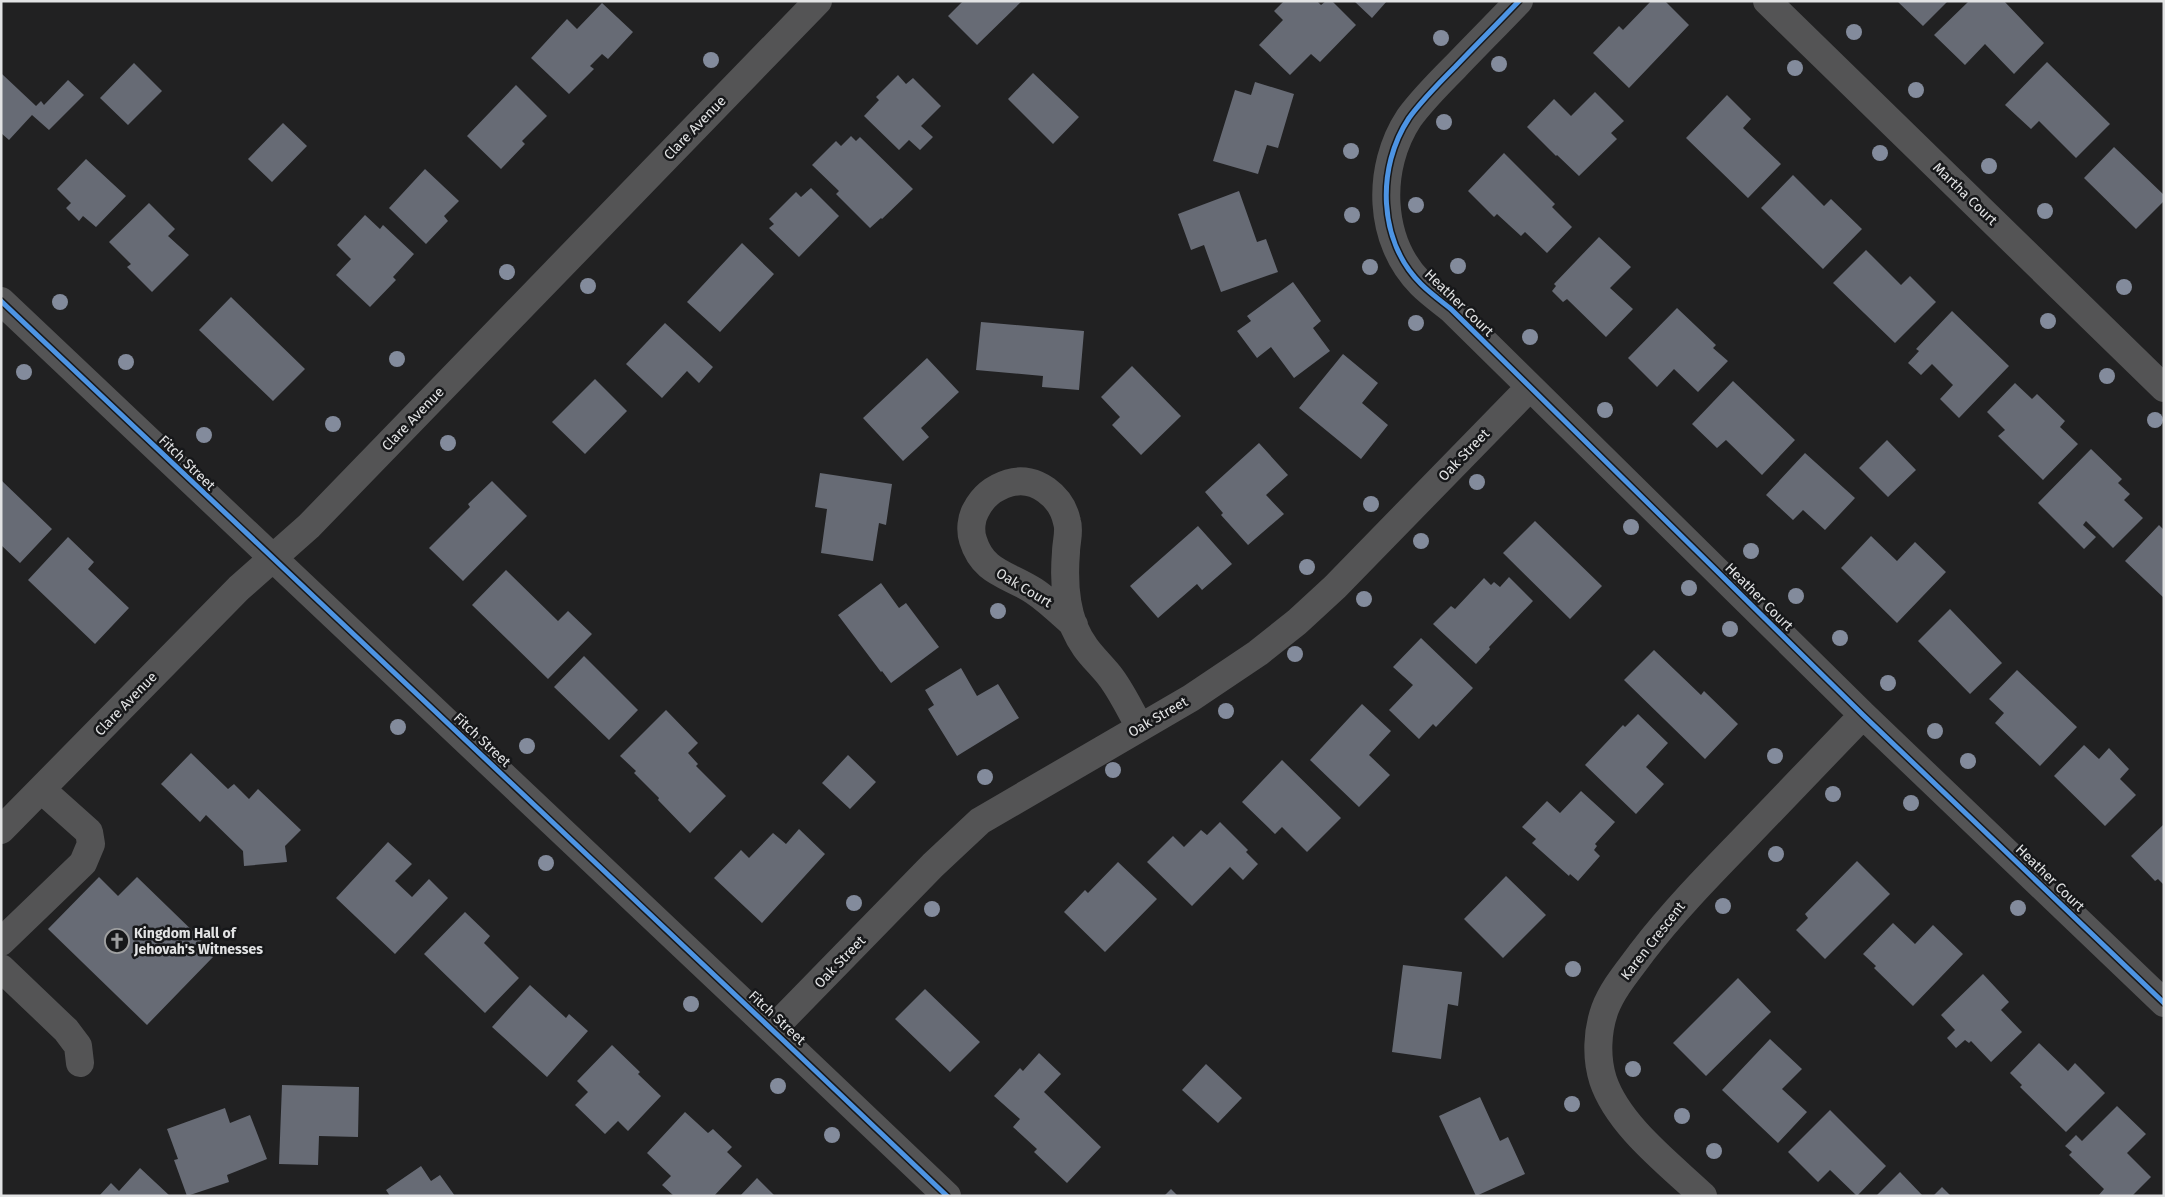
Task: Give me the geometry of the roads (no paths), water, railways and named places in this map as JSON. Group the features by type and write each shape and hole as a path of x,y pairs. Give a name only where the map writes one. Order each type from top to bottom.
{"street":[{"name":"Clare Avenue","path":"1,830 239,588 309,526 818,1"},
{"name":"Heather Court","path":"1519,1 1440,82 1410,117 1393,151 1386,180 1386,202 1389,225 1396,246 1407,266 1421,284 1451,309 1864,715 2164,1003"},
{"name":"Martha Court","path":"1766,1 2164,388"},
{"name":"Fitch Street","path":"1,301 271,559 773,1029 947,1196"},
{"name":"Oak Street","path":"773,1029 932,865 980,821 1226,676 1297,622 1334,587 1530,387"},
{"name":"Oak Court","path":"1074,625 1053,605 1032,590 989,567 977,553 971,535 973,516 982,499 996,487 1014,481 1033,483 1050,492 1062,506 1068,524 1064,571 1074,625 1086,650 1110,676 1140,727"},
{"name":"Karen Crescent","path":"1703,1196 1630,1124 1618,1111 1609,1095 1599,1061 1600,1025 1605,1008 1624,977 1668,918 1864,715"},
{"path":"1,942 83,863 91,844 89,832 42,790"},
{"path":"1,968 66,1030 78,1046 80,1063"}],"place":[{"name":"Kingdom Hall of Jehovah's Witnesses","path":"117,941"}]}
